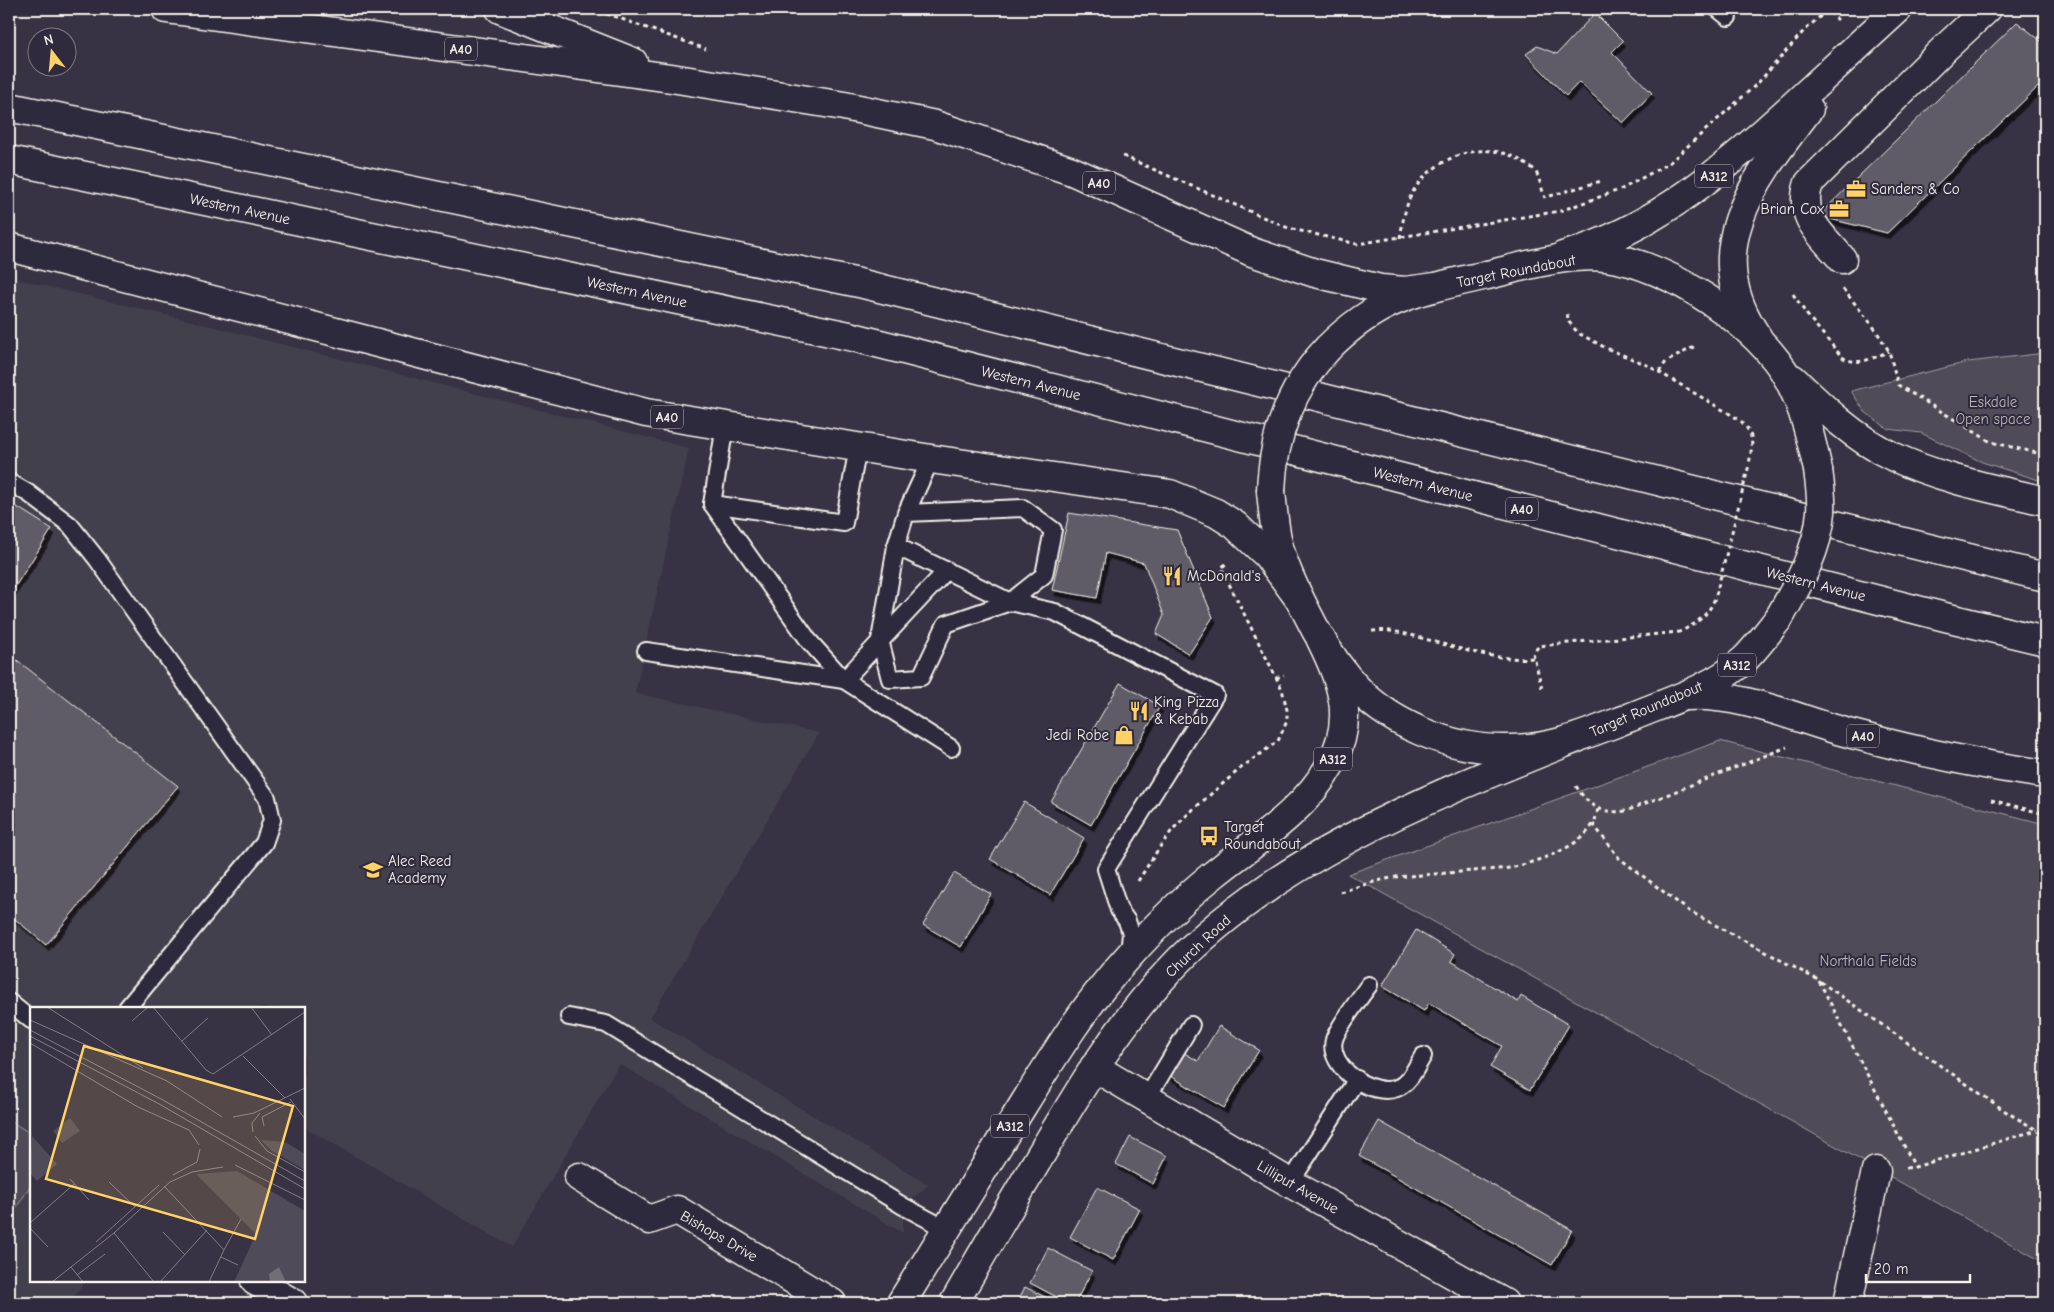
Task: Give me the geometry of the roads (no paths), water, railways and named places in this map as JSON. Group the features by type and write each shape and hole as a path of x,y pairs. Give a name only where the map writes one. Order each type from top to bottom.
{"main road":[{"name":"A40","path":"166,9 671,78 844,106 936,125 1072,171 1252,252 1316,273 1381,290 1405,290 1436,286"},
{"path":"500,9 671,78"},
{"path":"1842,259 1808,217 1805,206 1805,194 1809,183 1944,48 1987,9"},
{"name":"A312","path":"1763,345 1742,311 1734,282 1732,261 1739,218 1747,197 1768,162 1861,43 1887,14"},
{"name":"A312","path":"1538,263 1570,254 1607,239 1663,211 1690,193 1758,139 1861,43"},
{"path":"9,107 859,283 2045,577"},
{"name":"Western Avenue","path":"9,160 849,336 2045,642"},
{"name":"A40","path":"9,246 646,413 931,459 1170,494 1216,512 1235,524 1284,576 1300,600"},
{"name":"Target Roundabout","path":"1605,257 1633,262 1713,301 1763,345 1782,367 1796,395 1808,427 1818,470 1821,512 1817,536 1809,562 1779,618 1744,659 1724,674 1682,696 1577,738 1544,746 1512,750 1483,749 1454,744 1431,736 1384,710 1348,678 1320,640 1300,600 1279,546 1271,491 1272,466 1281,426 1300,382 1313,364 1348,328 1376,309 1406,295 1436,286 1538,263 1571,258 1605,257"},
{"path":"1782,367 1827,412 1859,436 1891,456 1938,475 2045,501"},
{"name":"A312","path":"900,1303 1062,1044 1101,989 1129,955 1210,877 1284,819 1314,791 1331,765 1341,740 1345,721 1339,681 1320,640"},
{"name":"A40","path":"1682,696 1724,696 1852,734 2002,768 2045,774"},
{"name":"Church Road","path":"954,1303 1094,1067 1133,1012 1167,973 1203,937 1250,900 1305,864 1418,804 1577,738"},
{"name":"Lilliput Avenue","path":"1094,1067 1290,1183 1504,1303"},
{"path":"1848,1303 1876,1171"},
{"name":"Bishops Drive","path":"579,1177 649,1220 677,1210 832,1303"},
{"path":"261,1291 292,1303"}],"lane":[{"path":"725,426 712,504 809,641 844,680 951,748"},
{"path":"712,504 844,523 858,447"},
{"path":"906,513 1023,508 1053,530 1044,575 1010,602 946,624 921,677 890,679 880,640 896,546 906,513 931,459"},
{"path":"9,482 28,493 70,525 98,559 268,798 272,820 264,843 128,1007"},
{"path":"896,546 1010,602 1055,612 1215,695 1106,869 1119,910 1127,922 1131,933 1129,955"},
{"path":"844,680 947,570"},
{"path":"646,651 844,680"},
{"path":"1369,985 1334,1038 1332,1049 1334,1057 1340,1066 1370,1087 1386,1090 1397,1088 1408,1080 1423,1056"},
{"path":"9,1002 30,1019"},
{"path":"569,1017 606,1024 903,1206 946,1229"},
{"path":"1147,1098 1191,1024"},
{"path":"1290,1183 1357,1079"}],"place":[{"name":"Sanders & Co","path":"1856,189"},
{"name":"Brian Cox","path":"1839,209"},
{"name":"McDonald's","path":"1172,576"},
{"name":"King Pizza & Kebab","path":"1139,711"},
{"name":"Jedi Robe","path":"1124,735"},
{"name":"Target Roundabout","path":"1209,836"},
{"name":"Alec Reed Academy","path":"373,870"}],"park label":[{"name":"Eskdale Open space","path":"1993,410"},
{"name":"Northala Fields","path":"1868,961"}]}
